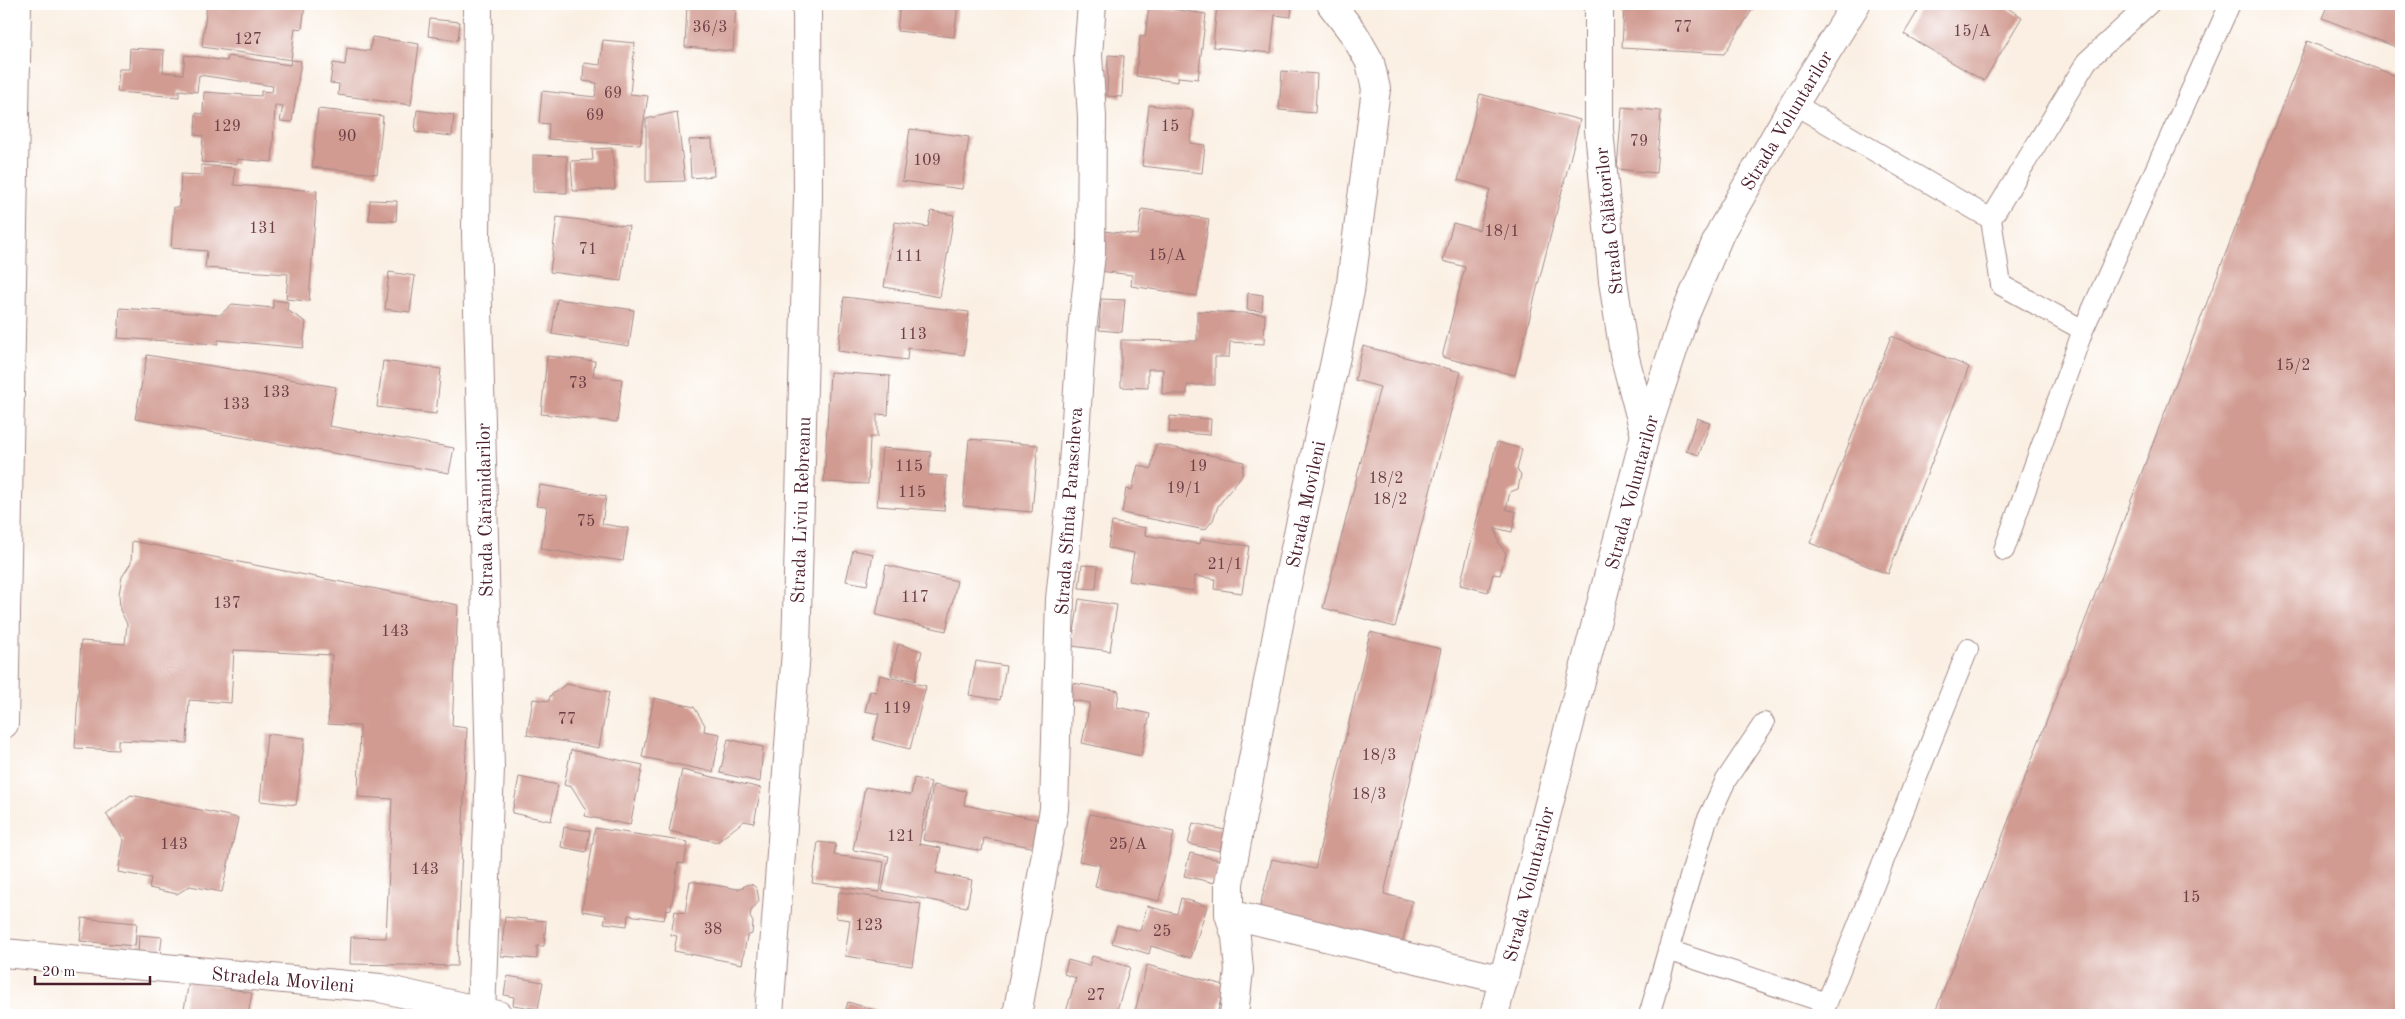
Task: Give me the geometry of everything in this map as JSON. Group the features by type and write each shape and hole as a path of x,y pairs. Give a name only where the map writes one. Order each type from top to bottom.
{"street":[{"name":"Strada Cărămidarilor","path":"478,4 476,233 490,768 488,1014"},
{"name":"Strada Liviu Rebreanu","path":"769,1015 796,641 808,196 807,4"},
{"name":"Strada Sfînta Parascheva","path":"1017,1015 1054,809 1060,599 1071,494 1082,330 1091,254 1092,117 1088,55 1092,4"},
{"name":"Strada Movileni","path":"1234,1015 1239,970 1236,937 1229,914 1229,883 1252,761 1350,291 1376,89 1370,62 1354,34 1331,4"},
{"name":"Strada Călătorilor","path":"1599,4 1599,130 1613,281 1624,354 1644,435"},
{"name":"Strada Voluntarilor","path":"1494,1015 1644,435 1684,317 1721,231 1794,104 1856,4"},
{"path":"4,724 7,314 12,17"},
{"path":"1229,914 1504,980"},
{"name":"Stradela Movileni","path":"4,953 380,988 488,1014"}],"lane":[{"path":"2083,330 2001,285 1991,219 2087,61 2149,4"},
{"path":"2004,550 2083,330 2230,4"},
{"path":"1794,104 1991,219"},
{"path":"1668,950 1825,1009 1968,649"},
{"path":"1649,1015 1706,823 1726,780 1764,723"}],"building":[{"path":"207,4 305,5 302,29 295,28 291,60 202,47"},
{"path":"687,4 736,4 733,51 685,47"},
{"path":"900,4 958,4 954,37 897,31"},
{"path":"1168,4 1188,4 1187,7"},
{"path":"1217,4 1292,4 1291,17 1275,15 1271,53 1213,47"},
{"path":"1624,4 1756,4 1724,54 1622,48"},
{"path":"1922,4 2001,4 2022,17 1984,81 1904,34"},
{"path":"2328,4 2401,4 2401,49 2322,18"},
{"path":"1149,6 1206,14 1198,79 1178,77 1178,82 1136,76 1140,36 1145,37"},
{"path":"430,19 460,22 458,40 428,36"},
{"path":"372,37 419,44 411,105 338,95 339,84 330,83 333,63 345,65 347,48 370,51"},
{"path":"603,40 635,43 630,94 648,96 640,145 548,139 549,124 539,123 542,91 595,97 597,83 583,81 584,63 600,65"},
{"path":"2307,41 2401,78 2401,1015 1934,1015"},
{"path":"130,48 164,50 163,72 183,74 185,55 227,61 228,56 290,65 291,60 301,61 292,122 280,121 283,106 275,105 272,162 237,159 237,164 201,162 203,136 195,135 196,113 203,114 204,92 261,96 261,91 272,92 273,86 199,75 197,92 179,90 179,97 117,92 119,69 129,69"},
{"path":"1108,55 1124,56 1122,97 1107,96"},
{"path":"1282,71 1317,74 1315,113 1279,110"},
{"path":"1480,94 1580,120 1515,375 1442,357 1465,267 1443,261 1453,223 1479,230 1490,189 1458,180"},
{"path":"1149,105 1193,110 1190,143 1205,145 1202,173 1142,166"},
{"path":"1622,107 1661,111 1656,173 1617,169"},
{"path":"318,109 383,116 377,174 312,167"},
{"path":"417,110 454,115 452,136 415,132"},
{"path":"677,112 685,181 646,182 646,119"},
{"path":"910,129 969,137 962,189 902,181"},
{"path":"712,139 714,176 691,178 689,140"},
{"path":"612,148 615,189 573,191 571,161 593,160 592,149"},
{"path":"533,155 567,156 567,193 533,192"},
{"path":"201,165 235,168 234,185 317,191 309,301 286,299 288,274 205,268 207,251 171,248 174,207 179,207 181,174 201,175"},
{"path":"370,200 397,201 396,221 369,220"},
{"path":"1142,209 1209,219 1197,296 1131,286 1132,275 1099,271 1103,231 1138,235"},
{"path":"931,211 954,215 940,297 884,287 895,222 928,227"},
{"path":"557,217 629,226 621,281 550,272"},
{"path":"389,272 415,276 410,312 385,309"},
{"path":"1248,293 1263,295 1262,311 1247,310"},
{"path":"844,297 969,312 964,355 908,348 907,360 838,351"},
{"path":"557,299 634,310 629,346 552,334"},
{"path":"1101,299 1125,300 1122,332 1099,330"},
{"path":"273,300 288,302 287,310 306,322 303,348 218,340 218,344 118,338 120,308 220,315 232,304 273,308"},
{"path":"1197,311 1265,314 1264,344 1230,342 1229,357 1215,357 1215,385 1187,385 1187,394 1162,394 1163,369 1148,369 1148,388 1121,387 1121,340 1197,341"},
{"path":"1891,336 1969,367 1888,574 1810,543"},
{"path":"1363,346 1461,372 1395,627 1323,608 1380,387 1355,380"},
{"path":"147,355 336,387 329,426 454,448 449,473 135,419"},
{"path":"547,356 595,361 593,376 622,379 617,422 541,414"},
{"path":"383,361 441,369 436,414 377,407"},
{"path":"830,372 890,376 888,415 877,414 877,437 870,437 868,484 824,482"},
{"path":"1170,416 1211,419 1210,435 1169,432"},
{"path":"1697,418 1710,423 1699,455 1686,451"},
{"path":"969,439 1038,445 1032,512 963,506"},
{"path":"1497,442 1522,449 1517,470 1521,474 1518,489 1510,492 1506,509 1516,512 1512,532 1495,528 1499,544 1506,553 1500,575 1493,574 1488,592 1460,585"},
{"path":"1156,444 1244,462 1242,475 1218,506 1213,520 1205,530 1122,513 1126,489 1132,490 1138,465 1151,469"},
{"path":"882,448 931,452 928,475 947,476 944,511 877,506"},
{"path":"540,485 606,496 602,524 628,528 623,561 541,549 547,507 536,506"},
{"path":"1112,522 1146,528 1145,535 1200,544 1201,539 1249,546 1242,593 1214,589 1215,579 1195,576 1193,591 1129,581 1134,553 1108,548"},
{"path":"132,541 458,605 452,726 467,728 457,966 350,964 351,937 386,938 392,799 358,797 360,726 328,724 332,655 234,650 231,703 189,700 187,743 118,740 118,750 75,748 81,641 125,644 127,624 120,610 119,594 122,577 131,563"},
{"path":"853,550 873,554 867,585 846,581"},
{"path":"886,565 957,581 946,631 876,615"},
{"path":"1082,565 1098,566 1096,589 1079,588"},
{"path":"1079,599 1117,605 1110,651 1072,646"},
{"path":"1370,632 1441,649 1384,894 1412,901 1402,944 1259,910 1272,859 1315,869"},
{"path":"898,644 922,651 915,681 891,675"},
{"path":"976,661 1006,666 1000,700 969,695"},
{"path":"880,675 926,686 910,749 873,740 879,714 865,711 870,691 876,692"},
{"path":"1073,683 1119,691 1117,707 1150,714 1141,756 1082,743 1090,703 1071,700"},
{"path":"566,684 609,692 599,748 527,735 533,699 549,701 550,696"},
{"path":"654,698 694,707 705,725 704,731 720,734 713,772 642,757"},
{"path":"267,734 305,738 296,805 260,801"},
{"path":"728,739 763,747 760,782 720,773"},
{"path":"571,750 643,765 630,825 585,816 586,810 572,787 564,785"},
{"path":"682,770 761,788 754,823 744,821 717,842 669,831"},
{"path":"519,777 558,785 551,821 512,813"},
{"path":"914,778 931,782 919,844 941,848 936,873 972,880 967,907 882,891 889,856 853,850 865,787 911,795"},
{"path":"933,785 966,791 964,805 1041,820 1036,848 984,838 982,851 923,840"},
{"path":"131,795 238,818 222,892 190,886 177,894 149,888 151,878 118,872 124,840 106,814"},
{"path":"1090,814 1174,832 1159,901 1095,887 1100,865 1079,861"},
{"path":"1193,823 1225,830 1220,851 1188,844"},
{"path":"564,827 590,831 586,852 561,847"},
{"path":"595,828 688,842 684,864 678,863 671,909 666,910 664,920 628,915 627,926 604,923 606,915 582,911"},
{"path":"818,842 836,844 834,855 884,862 880,892 812,883"},
{"path":"1190,853 1220,860 1215,883 1184,876"},
{"path":"690,881 738,889 749,884 757,889 759,901 751,911 750,917 753,922 752,934 747,936 742,964 674,951 677,936 671,935 675,911 685,913"},
{"path":"839,892 921,904 912,966 845,956 850,920 836,918"},
{"path":"1181,898 1207,906 1191,958 1151,946 1149,954 1112,943 1117,925 1140,931 1147,906 1177,914"},
{"path":"505,917 546,921 544,946 537,946 537,959 501,956"},
{"path":"82,918 137,923 135,946 80,941"},
{"path":"139,935 162,937 160,956 138,954"},
{"path":"1092,956 1130,967 1117,1010 1129,1015 1065,1015 1076,978 1064,974 1068,960 1089,966"},
{"path":"1147,965 1224,985 1217,1015 1134,1015"},
{"path":"507,976 543,982 538,1009 513,1005 514,997 504,995"},
{"path":"189,981 252,993 248,1015 183,1015"},
{"path":"848,1002 891,1015 844,1015"}]}
